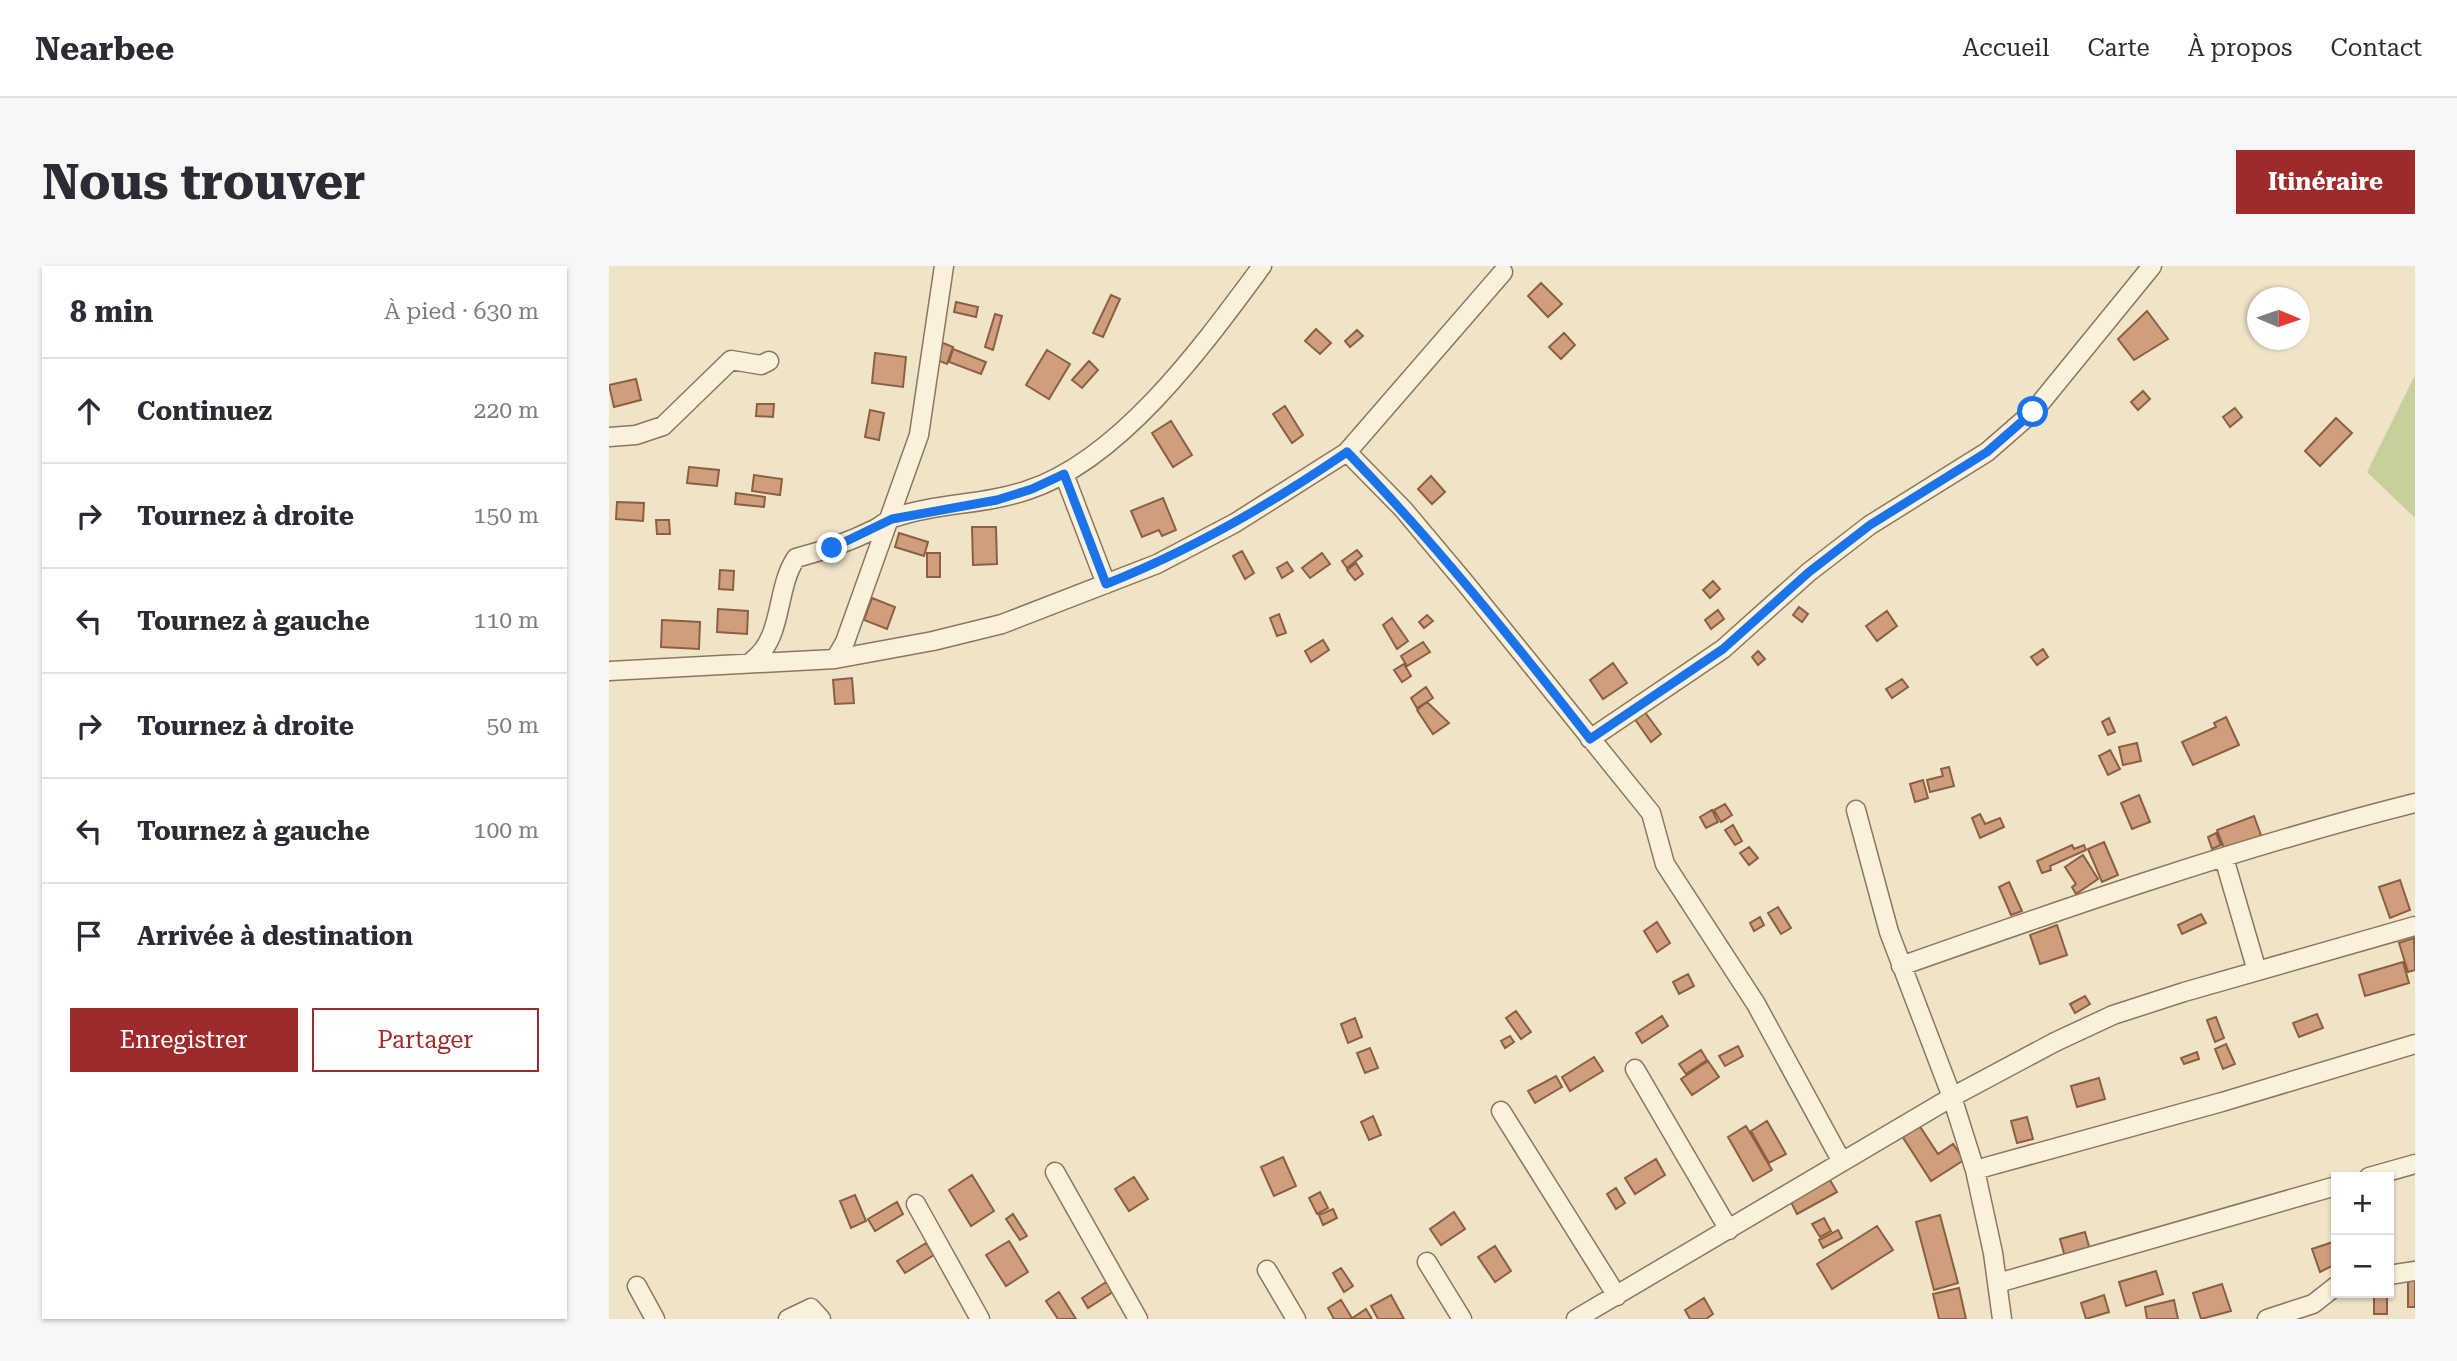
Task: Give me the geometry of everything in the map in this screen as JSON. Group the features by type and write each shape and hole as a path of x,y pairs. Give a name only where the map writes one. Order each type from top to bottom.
{"street":[{"path":"835,659 845,642 892,519 919,435 944,266"},
{"path":"752,661 763,650 775,626 782,589 796,558 832,548 892,519 997,500 1032,489 1064,474 1139,415 1182,368 1262,266"},
{"path":"1590,739 1723,649 1809,572 1870,525 1987,452 2033,412 2152,266"},
{"path":"609,671 752,661 835,659 933,641 1002,624 1157,564 1235,523 1347,452 1503,272"},
{"path":"609,437 636,435 663,425 731,359 761,365 769,360"},
{"path":"1347,452 1411,519 1651,813 1665,863 1756,1004 1842,1162"},
{"path":"1064,474 1106,584"},
{"path":"1902,966 2118,890 2415,803"},
{"path":"1856,810 1902,966 1952,1097 1975,1170 1998,1283 2002,1319"},
{"path":"2224,858 2257,971"},
{"path":"1576,1319 1952,1097 2113,1015 2415,926"},
{"path":"1975,1170 2222,1102 2415,1044"},
{"path":"1635,1069 1729,1230"},
{"path":"1501,1111 1617,1296"},
{"path":"2387,1172 2415,1164"},
{"path":"1055,1172 1138,1319"},
{"path":"1998,1283 2331,1187"},
{"path":"916,1203 980,1319"},
{"path":"1427,1262 1462,1319"},
{"path":"1267,1270 1296,1319"},
{"path":"2394,1274 2415,1271"},
{"path":"638,1286 655,1319"},
{"path":"2267,1319 2313,1304 2331,1290"},
{"path":"788,1319 811,1308 821,1319"}],"green space":[{"path":"2415,375 2415,518 2367,472"}],"building":[{"path":"1541,283 1562,304 1548,317 1528,296"},
{"path":"1111,295 1120,299 1103,337 1093,333"},
{"path":"956,302 978,307 976,317 954,312"},
{"path":"2147,311 2168,339 2134,360 2118,339"},
{"path":"995,314 1002,316 993,350 985,347"},
{"path":"1316,329 1331,343 1320,354 1305,341"},
{"path":"1357,330 1363,336 1350,347 1345,341"},
{"path":"1564,333 1575,345 1561,359 1549,347"},
{"path":"943,343 953,347 947,364 937,360"},
{"path":"953,349 986,362 981,374 949,362"},
{"path":"1047,350 1070,364 1049,399 1026,385"},
{"path":"875,353 906,357 903,387 872,383"},
{"path":"1089,361 1098,370 1082,388 1072,380"},
{"path":"636,379 641,400 614,407 609,385"},
{"path":"2143,391 2150,399 2138,410 2131,402"},
{"path":"757,404 774,404 773,417 756,416"},
{"path":"1285,406 1303,435 1292,443 1273,414"},
{"path":"2235,408 2242,417 2230,427 2223,417"},
{"path":"870,410 884,413 879,440 865,437"},
{"path":"2336,418 2352,433 2320,466 2305,451"},
{"path":"1171,421 1192,455 1173,467 1152,433"},
{"path":"689,467 719,470 717,486 687,483"},
{"path":"754,475 782,479 780,495 752,491"},
{"path":"1431,476 1445,492 1432,504 1418,489"},
{"path":"736,493 765,497 764,507 735,504"},
{"path":"1163,498 1176,530 1162,536 1159,530 1142,537 1131,511"},
{"path":"617,502 644,503 643,521 616,519"},
{"path":"656,520 669,520 670,534 657,534"},
{"path":"972,527 996,527 997,564 973,565"},
{"path":"899,533 928,542 924,556 895,547"},
{"path":"1357,550 1362,556 1347,568 1342,561"},
{"path":"1242,551 1254,573 1245,579 1233,556"},
{"path":"927,553 940,553 940,577 927,577"},
{"path":"1322,553 1330,564 1310,578 1302,568"},
{"path":"1287,562 1293,571 1282,578 1277,568"},
{"path":"1356,563 1363,574 1355,580 1347,570"},
{"path":"720,570 734,571 733,590 719,589"},
{"path":"1713,581 1720,589 1710,598 1703,590"},
{"path":"872,598 895,607 887,629 864,620"},
{"path":"1799,607 1808,614 1802,622 1793,615"},
{"path":"718,609 748,611 747,634 717,632"},
{"path":"1718,610 1724,619 1711,629 1705,620"},
{"path":"1887,611 1897,626 1877,641 1866,626"},
{"path":"1279,614 1286,633 1277,636 1270,618"},
{"path":"1427,615 1433,621 1424,628 1419,622"},
{"path":"1392,618 1408,641 1397,649 1383,625"},
{"path":"662,620 700,622 699,649 661,647"},
{"path":"1323,640 1329,650 1311,662 1305,651"},
{"path":"1423,642 1430,652 1407,666 1401,656"},
{"path":"2043,649 2048,657 2037,665 2031,657"},
{"path":"1758,651 1765,659 1758,665 1752,657"},
{"path":"1613,663 1627,683 1603,699 1590,680"},
{"path":"1404,664 1411,676 1402,682 1394,670"},
{"path":"852,678 854,703 835,704 833,680"},
{"path":"1902,679 1908,687 1892,698 1886,689"},
{"path":"1426,687 1433,698 1417,708 1411,698"},
{"path":"1427,702 1449,723 1433,734 1417,710"},
{"path":"1644,711 1661,734 1651,742 1634,718"},
{"path":"2226,717 2239,745 2193,765 2182,742 2216,727 2214,723"},
{"path":"2109,718 2115,732 2108,735 2102,722"},
{"path":"2137,743 2141,761 2123,765 2119,747"},
{"path":"2110,750 2120,769 2108,775 2099,756"},
{"path":"1949,767 1954,786 1930,792 1927,780 1943,776 1941,769"},
{"path":"1923,780 1928,798 1915,802 1910,784"},
{"path":"2139,795 2150,822 2132,829 2121,803"},
{"path":"1725,804 1732,815 1721,822 1714,810"},
{"path":"1712,810 1718,822 1706,828 1700,817"},
{"path":"1980,814 1985,824 2000,818 2004,827 1980,838 1972,818"},
{"path":"2254,816 2262,838 2226,853 2217,830"},
{"path":"1733,825 1742,841 1735,845 1725,830"},
{"path":"2216,833 2221,845 2212,849 2208,837"},
{"path":"2104,842 2118,875 2102,882 2088,849"},
{"path":"2072,845 2074,849 2084,845 2086,850 2050,866 2051,870 2042,873 2037,861"},
{"path":"1749,847 1758,858 1749,865 1740,853"},
{"path":"2083,855 2098,879 2076,894 2072,887 2076,884 2065,867"},
{"path":"2400,880 2410,910 2390,918 2379,887"},
{"path":"2009,882 2022,911 2011,915 1999,887"},
{"path":"1778,907 1791,928 1781,934 1768,913"},
{"path":"2201,914 2206,923 2182,934 2178,925"},
{"path":"1760,917 1764,925 1754,931 1750,923"},
{"path":"1657,922 1670,943 1657,952 1644,931"},
{"path":"2057,925 2067,955 2040,964 2030,935"},
{"path":"2414,938 2415,970 2408,972 2399,943"},
{"path":"2403,962 2409,983 2365,996 2359,975"},
{"path":"1688,974 1694,986 1679,994 1673,982"},
{"path":"2085,996 2090,1004 2075,1013 2070,1004"},
{"path":"1516,1011 1531,1032 1521,1039 1506,1018"},
{"path":"2317,1014 2323,1028 2299,1037 2293,1023"},
{"path":"1662,1016 1668,1026 1642,1043 1636,1033"},
{"path":"2216,1017 2224,1038 2215,1042 2207,1020"},
{"path":"1355,1018 1362,1037 1348,1043 1341,1024"},
{"path":"1510,1036 1514,1042 1505,1048 1501,1041"},
{"path":"2226,1044 2235,1064 2223,1069 2215,1049"},
{"path":"1738,1046 1743,1056 1725,1066 1719,1056"},
{"path":"1370,1048 1378,1068 1365,1073 1357,1053"},
{"path":"1701,1050 1707,1060 1686,1074 1679,1064"},
{"path":"2197,1052 2199,1059 2184,1064 2181,1058"},
{"path":"1594,1057 1603,1071 1570,1091 1562,1077"},
{"path":"1708,1061 1719,1077 1692,1095 1681,1079"},
{"path":"1556,1076 1562,1087 1535,1103 1528,1091"},
{"path":"2099,1078 2105,1099 2077,1107 2071,1086"},
{"path":"1373,1116 1381,1135 1369,1140 1361,1122"},
{"path":"2027,1117 2033,1139 2017,1143 2011,1121"},
{"path":"1767,1121 1786,1154 1769,1163 1751,1131"},
{"path":"1919,1125 1938,1154 1953,1144 1964,1160 1931,1181 1902,1136"},
{"path":"1746,1126 1772,1170 1753,1181 1728,1137"},
{"path":"1283,1157 1296,1186 1274,1196 1261,1167"},
{"path":"1656,1159 1665,1175 1635,1194 1625,1178"},
{"path":"972,1175 994,1211 971,1226 949,1190"},
{"path":"1134,1177 1148,1199 1129,1211 1115,1189"},
{"path":"1830,1180 1837,1192 1797,1214 1791,1202"},
{"path":"1616,1188 1625,1203 1616,1209 1607,1194"},
{"path":"1320,1192 1328,1208 1317,1214 1309,1198"},
{"path":"855,1195 866,1221 851,1228 840,1201"},
{"path":"897,1202 903,1214 875,1231 868,1219"},
{"path":"1333,1209 1337,1218 1323,1225 1319,1215"},
{"path":"1454,1212 1465,1229 1441,1245 1430,1229"},
{"path":"1013,1214 1027,1236 1020,1240 1006,1219"},
{"path":"1940,1215 1958,1283 1934,1290 1916,1222"},
{"path":"1824,1218 1831,1231 1820,1237 1812,1224"},
{"path":"1877,1226 1893,1250 1832,1289 1817,1264"},
{"path":"1838,1230 1842,1238 1823,1248 1819,1240"},
{"path":"2085,1232 2090,1250 2065,1257 2060,1239"},
{"path":"1009,1241 1028,1272 1006,1286 986,1255"},
{"path":"926,1243 934,1255 905,1273 897,1261"},
{"path":"2331,1243 2331,1266 2320,1272 2312,1249"},
{"path":"1495,1246 1511,1271 1495,1282 1478,1257"},
{"path":"1341,1268 1353,1286 1344,1292 1333,1273"},
{"path":"2156,1271 2163,1294 2126,1306 2119,1282"},
{"path":"2408,1278 2415,1278 2415,1307 2408,1307"},
{"path":"1106,1282 1113,1292 1088,1308 1082,1298"},
{"path":"2222,1284 2231,1311 2201,1319 2193,1293"},
{"path":"1959,1288 1966,1319 1939,1319 1933,1294"},
{"path":"1059,1292 1076,1319 1058,1319 1046,1301"},
{"path":"1391,1295 1404,1319 1378,1319 1371,1306"},
{"path":"2104,1295 2109,1312 2086,1319 2081,1303"},
{"path":"1704,1298 1713,1314 1706,1319 1690,1319 1685,1310"},
{"path":"2374,1298 2387,1298 2387,1314 2374,1314"},
{"path":"1341,1300 1352,1318 1334,1319 1328,1308"},
{"path":"2174,1300 2178,1319 2147,1319 2145,1307"},
{"path":"1366,1309 1372,1319 1351,1319"}],"route":[{"path":"832,548 892,519 997,500 1032,489 1064,474 1106,584 1157,564 1235,523 1300,485 1347,452 1403,509 1590,739 1723,649 1809,572 1870,525 1987,452 2033,412"}]}
